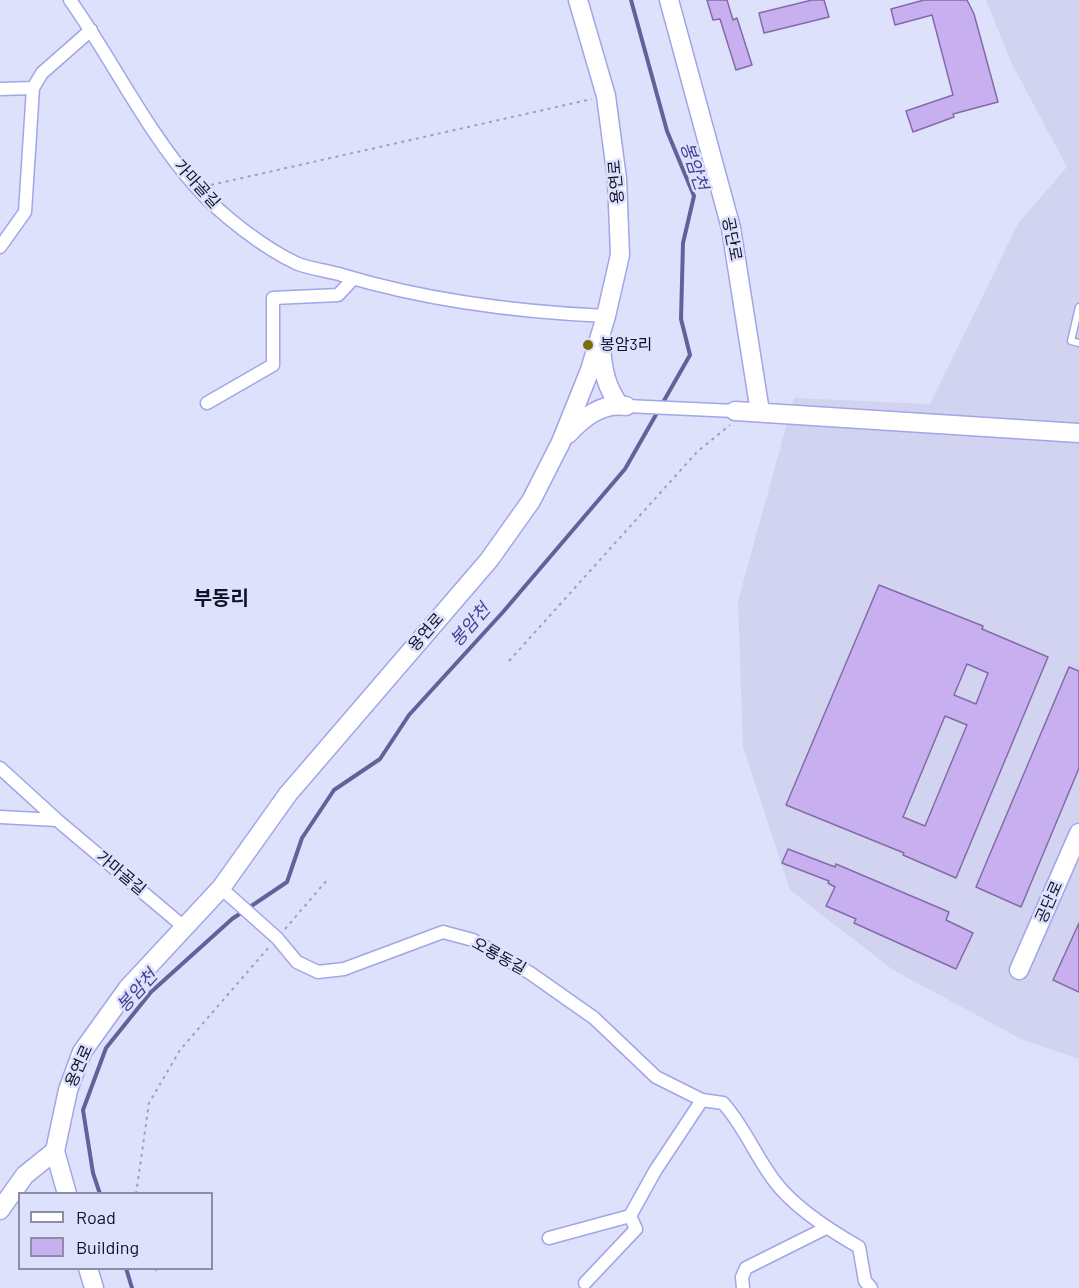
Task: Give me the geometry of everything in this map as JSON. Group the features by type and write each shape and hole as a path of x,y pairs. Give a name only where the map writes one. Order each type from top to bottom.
{"main road":[{"name":"용연로","path":"66,1192 56,1151 68,1090 82,1052 128,988 180,923 227,894 288,794 489,560 531,501 561,442 590,370 606,316 620,255 617,179 606,96 578,0"},
{"name":"공단로","path":"669,0 731,228 748,412"},
{"path":"561,442 583,417 623,406 608,389 603,371 601,334"},
{"path":"748,412 1079,433"},
{"name":"공단로","path":"1019,970 1079,833"},
{"path":"0,1210 25,1175 56,1151"},
{"path":"88,1270 94,1288"}],"street":[{"name":"가마골길","path":"70,0 91,30 148,126 197,188 225,215 298,264 386,288 447,299 551,314 606,316"},
{"path":"0,247 26,212 33,88 42,73 91,30"},
{"path":"0,89 33,88"},
{"path":"207,403 273,365 273,298 338,295 353,279"},
{"path":"623,406 748,412"},
{"name":"가마골길","path":"0,768 57,820 180,923"},
{"path":"0,817 57,820"},
{"name":"오룡동길","path":"227,894 277,938 297,962 318,972 344,969 443,932 473,940 530,973 594,1018 656,1077 702,1100 723,1103 739,1121 776,1184 826,1228 859,1247 865,1281 871,1288"},
{"path":"549,1238 630,1216 702,1100"},
{"path":"585,1283 636,1229 630,1216"},
{"path":"743,1288 742,1277 746,1268 826,1228"}],"lane":[{"path":"1079,307 1071,341 1079,343"}],"path":[{"path":"197,188 473,128 606,96"},
{"path":"509,661 697,452 748,412"},
{"path":"136,1192 149,1103 180,1050 328,879"}],"shaded area":[{"path":"986,0 1079,0 1079,1059 1023,1040 893,970 790,890 743,747 738,601 794,398 930,404 1019,222 1067,167 1011,62"}],"building":[{"path":"707,0 727,0 733,20 737,18 752,65 736,70 720,19 713,20"},
{"path":"812,0 824,0 829,17 764,33 759,13"},
{"path":"924,0 967,0 974,14 998,102 953,114 954,117 913,132 906,111 953,95 932,15 895,25 891,9"},
{"path":"879,585 983,626 982,629 1048,657 956,878 903,855 904,853 786,805","holes":["967,664 988,673 976,704 954,695","945,716 967,725 925,826 903,817"]},
{"path":"1069,667 1079,671 1079,768 1021,907 976,887"},
{"path":"788,849 835,867 836,864 949,912 946,920 973,933 956,969 854,923 856,919 826,906 835,887 828,883 829,881 782,863"},
{"path":"1079,923 1079,992 1053,980"}],"waterway":[{"name":"봉암천","path":"99,1192 93,1173 83,1110 106,1048 151,992 232,919 287,882 302,838 334,790 380,759 409,715 503,612 625,469 690,355 681,319 683,243 694,196 667,131 631,0"},
{"name":"봉암천","path":"127,1270 132,1288"}],"place":[{"name":"봉암3리","path":"588,345"}],"district":[{"name":"부동리","path":"221,598"}]}
